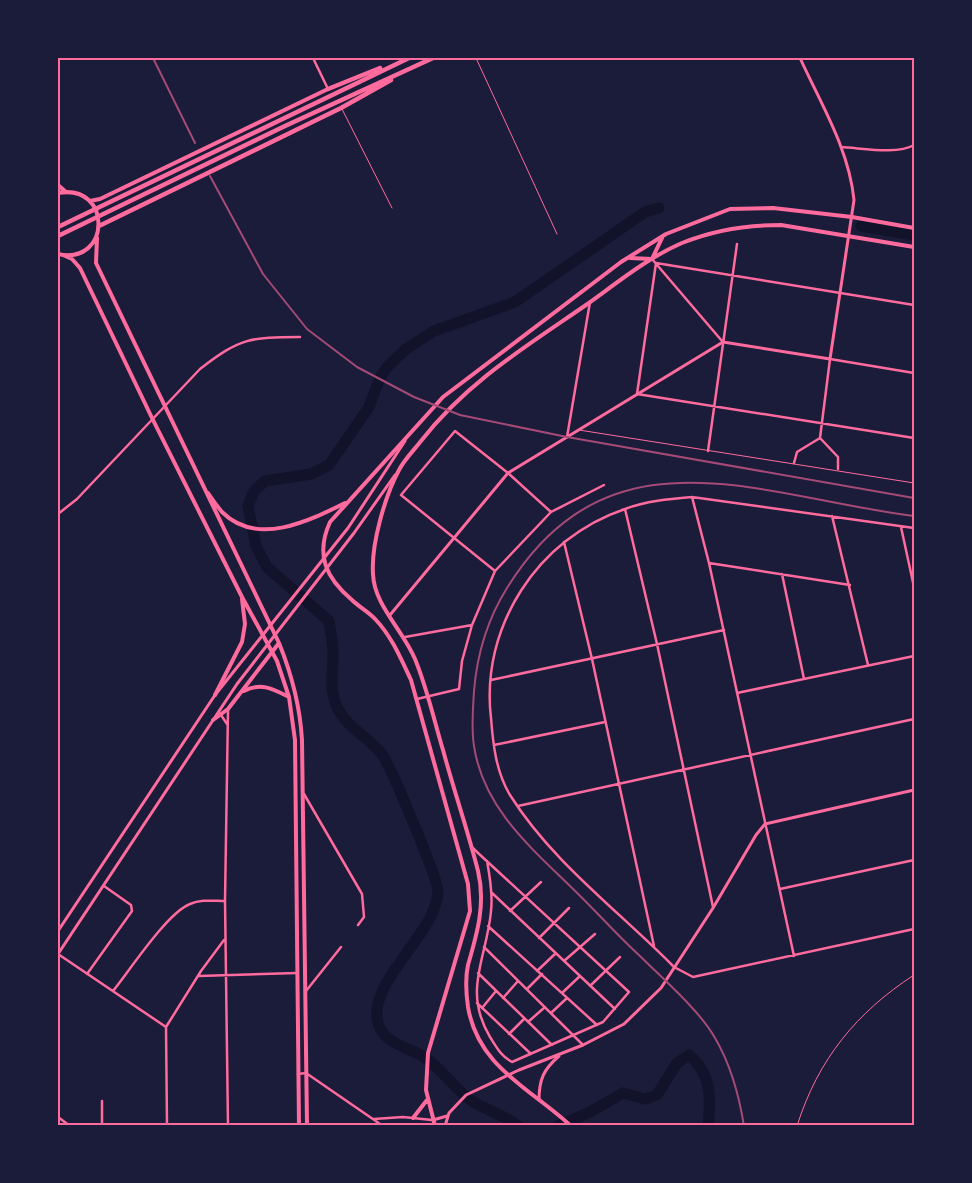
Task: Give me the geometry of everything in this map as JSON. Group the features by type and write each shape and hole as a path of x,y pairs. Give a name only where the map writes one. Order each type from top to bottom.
{"highway":[{"path":"58,227 280,118 409,58"},
{"path":"58,236 285,126 433,58"},
{"path":"328,89 398,63"},
{"path":"99,226 342,108 402,72"}],"main road":[{"path":"90,201 100,199 328,89"},
{"path":"58,185 66,192"},
{"path":"58,193 74,193 90,201 95,208 99,226 96,263 279,643 290,673 300,717 303,793 307,1126"},
{"path":"434,1126 426,1090 428,1053 470,911 468,884 417,699 397,649 376,620 338,587 327,572 323,554 324,535 330,522 443,397 626,259 666,234 730,209 773,208 852,217 914,228"},
{"path":"571,1126 508,1076 488,1056 470,1020 466,993 467,970 479,929 481,908 478,873 415,658 405,637 375,589 374,560 380,526 399,469 442,414 484,376 652,258 698,238 741,226 781,225 914,247"},
{"path":"652,258 658,243 666,234"},
{"path":"64,255 83,251 97,238"},
{"path":"58,254 72,259 80,268 152,418 242,597 273,652 289,697 295,740 299,1126"},
{"path":"626,259 652,258"},
{"path":"203,487 222,512 230,518 243,524 274,529 295,526 347,502"},
{"path":"216,695 242,642 246,624 242,597"},
{"path":"213,720 228,709 279,643"},
{"path":"242,692 257,686 269,688 289,697"},
{"path":"413,1118 427,1100"}],"street":[{"path":"313,58 328,89"},
{"path":"800,58 841,147 852,177 854,200 820,438"},
{"path":"841,147 896,151 908,149 914,145"},
{"path":"708,451 713,405 738,244"},
{"path":"652,258 723,342"},
{"path":"656,263 914,305"},
{"path":"637,394 656,263"},
{"path":"567,437 590,302"},
{"path":"58,514 77,498 200,369 222,352 240,342 260,337 300,337"},
{"path":"390,615 508,473 723,342 914,373"},
{"path":"637,394 914,438"},
{"path":"495,571 401,495 455,431 508,473 552,512"},
{"path":"58,931 216,695 348,528 408,436"},
{"path":"794,463 797,452 820,438"},
{"path":"820,438 838,457 838,469"},
{"path":"166,1028 58,954 237,684 354,533 399,469"},
{"path":"417,699 459,689 462,661 472,625 495,571 552,512 604,485"},
{"path":"692,497 724,630 794,956"},
{"path":"914,528 692,497 661,500 625,509 594,523 564,542 532,574 516,597 495,648 490,680 489,703 493,745 499,769 509,793 538,833 563,860 674,967 693,978 914,929"},
{"path":"625,509 657,644 713,908"},
{"path":"832,516 868,665"},
{"path":"901,527 914,587"},
{"path":"564,542 592,659 654,947"},
{"path":"709,563 850,585"},
{"path":"782,574 804,679"},
{"path":"405,637 472,625"},
{"path":"490,680 724,630"},
{"path":"737,693 914,656"},
{"path":"228,709 225,901 228,1126"},
{"path":"221,714 228,725"},
{"path":"518,806 914,719"},
{"path":"493,745 605,722"},
{"path":"372,1119 382,1117 432,1120 448,1114 466,1095 583,1045 624,1024 661,988 713,908 756,835 765,824 914,790"},
{"path":"303,793 362,894 364,917 358,925"},
{"path":"470,846 487,861 553,922 580,946 629,992 603,1022 512,1062 501,1056 485,1028 476,1003 478,973 491,911 487,861"},
{"path":"780,889 914,860"},
{"path":"510,911 541,882"},
{"path":"88,974 132,911 130,905 104,886"},
{"path":"490,892 615,1009"},
{"path":"113,991 174,914 198,901 225,901"},
{"path":"539,938 569,908"},
{"path":"488,926 597,1025"},
{"path":"564,961 594,934"},
{"path":"167,1126 166,1028 198,976 225,939"},
{"path":"305,992 341,947"},
{"path":"484,947 583,1045"},
{"path":"538,971 556,953"},
{"path":"590,986 620,957"},
{"path":"198,976 297,973"},
{"path":"478,973 552,1045"},
{"path":"527,989 542,974"},
{"path":"562,993 580,976"},
{"path":"503,998 518,981"},
{"path":"482,1008 496,991"},
{"path":"551,1013 567,998"},
{"path":"476,1003 531,1054"},
{"path":"528,1022 545,1007"},
{"path":"510,1034 525,1019"},
{"path":"540,1100 541,1076 546,1068 562,1053"},
{"path":"298,1074 306,1074 383,1126"},
{"path":"102,1101 102,1126"},
{"path":"445,1126 448,1114"},
{"path":"58,1118 70,1126"},
{"path":"372,1119 372,1126"}],"lane":[{"path":"476,58 557,234"},
{"path":"342,108 392,208"},
{"path":"568,429 838,469 914,483"},
{"path":"797,1126 818,1077 837,1045 855,1021 887,992 914,975"}],"waterway":[{"path":"518,1126 468,1098 431,1062 387,1037 379,1026 377,1010 381,994 390,977 426,925 434,908 438,892 436,883 413,822 381,753 351,726 337,707 332,688 333,651 329,621 267,567 256,546 248,506 254,491 265,481 311,474 329,465 369,407 380,378 388,366 406,349 434,331 515,302 645,212 659,208"},
{"path":"861,226 914,235"},
{"path":"558,1126 590,1112 623,1093 645,1099 657,1095 677,1063 689,1055 697,1062 706,1078 710,1106 708,1126"}],"railway":[{"path":"153,58 195,143"},
{"path":"210,176 263,274 307,329 357,367 414,397 460,415 567,437 914,498"},
{"path":"744,1126 740,1103 730,1070 721,1048 700,1017 525,841 510,824 487,788 479,768 474,746 472,719 480,651 494,612 507,588 548,536 593,504 641,487 692,483 746,487 914,516"}]}
